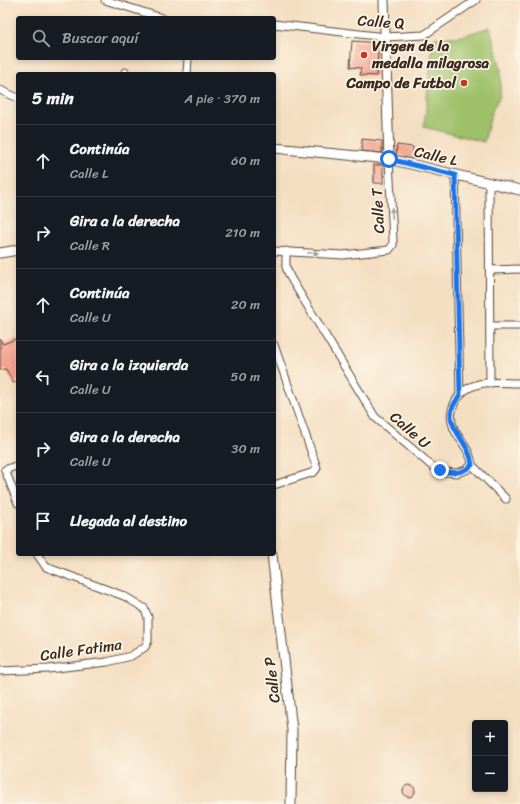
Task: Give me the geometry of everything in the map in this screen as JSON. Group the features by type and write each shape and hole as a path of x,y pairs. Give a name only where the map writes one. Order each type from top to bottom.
{"street":[{"path":"105,0 156,16"},
{"name":"Calle T","path":"286,251 343,255 388,250 393,245 384,0"},
{"name":"Calle Q","path":"276,24 385,37 424,35 476,0"},
{"path":"187,72 188,60"},
{"path":"0,90 16,97"},
{"name":"Calle L","path":"276,148 389,159 520,190"},
{"path":"455,175 460,396"},
{"path":"490,183 490,383"},
{"path":"0,253 16,250"},
{"path":"276,251 286,251"},
{"name":"Calle U","path":"286,251 286,267 290,277 375,417 432,466 445,472 457,473 466,470 472,465"},
{"path":"490,270 520,269"},
{"path":"491,326 520,326"},
{"path":"276,351 317,468 314,472 276,484"},
{"path":"506,499 472,465 470,454 455,430 451,420 452,408 460,396 473,386 490,383 520,383"},
{"path":"16,466 3,469 16,498"},
{"name":"Calle Fatima","path":"0,671 48,669 107,662 131,656 145,648 148,641 148,617 144,608 124,596 46,568 38,556"},
{"name":"Calle P","path":"272,556 292,737 291,804"}],"green space":[{"name":"Campo de Futbol","path":"490,27 501,69 500,96 492,111 484,142 424,127 433,38 462,36"}],"building":[{"name":"Virgen de la medalla milagrosa","path":"352,41 379,43 376,76 360,75 361,68 350,67"},
{"path":"362,139 382,141 382,153 362,151"},
{"path":"397,145 413,147 412,159 396,156"},
{"path":"374,165 383,165 383,183 374,183"},
{"path":"0,339 3,344 16,339 16,382 13,383 6,369 0,370"},
{"path":"407,785 411,785 415,791 411,797 407,797 403,793 403,789"}],"place":[{"name":"Virgen de la medalla milagrosa","path":"364,55"},
{"name":"Campo de Futbol","path":"464,83"}],"route":[{"path":"389,159 455,175 460,396 454,402 451,420 455,430 470,454 472,465 466,470 457,473 440,470"}]}
